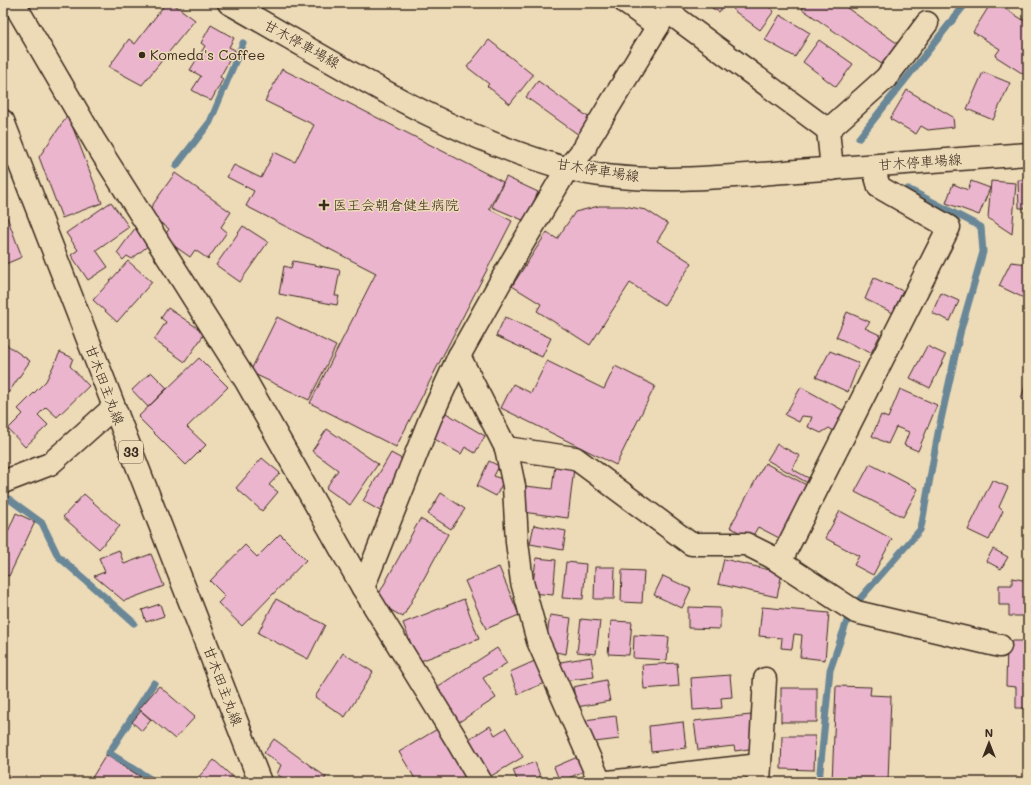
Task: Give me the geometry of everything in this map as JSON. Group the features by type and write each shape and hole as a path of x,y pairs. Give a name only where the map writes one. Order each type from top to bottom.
{"street":[{"path":"14,3 95,142 246,381 364,588 481,782"},
{"name":"甘木停車場線","path":"229,3 448,125 522,155 568,169 627,178 721,177 1028,154"},
{"path":"626,3 666,13 828,130 832,169"},
{"path":"364,588 430,419 460,356 511,263 568,169 586,148 586,144 666,13"},
{"path":"828,130 886,78 927,23"},
{"name":"甘木田主丸線","path":"3,121 260,782"},
{"path":"780,562 949,227 879,187 873,166"},
{"path":"460,356 506,448 514,486 517,542 522,582 536,634 600,782"},
{"path":"3,482 50,464 114,407"},
{"path":"506,448 575,458 691,544 746,544 780,562 853,610 1000,646"},
{"path":"608,782 760,774 765,679"}],"building":[{"name":"Komeda's Coffee","path":"166,3 172,3 195,20 142,85 109,67 129,39 135,44"},
{"path":"712,3 725,3 719,12 712,8 715,5"},
{"path":"739,3 764,3 774,11 760,30 733,10"},
{"path":"806,3 840,3 901,46 886,67 802,9"},
{"path":"991,3 996,3 1028,23 1028,77 995,56 1000,49 973,32"},
{"path":"780,15 810,33 795,57 765,40"},
{"path":"211,25 234,38 229,47 235,50 220,77 223,79 211,101 192,90 201,76 190,70 205,46 201,43"},
{"path":"489,40 533,75 510,104 487,86 489,84 467,67"},
{"path":"819,40 853,64 836,87 803,62"},
{"path":"282,69 503,182 489,209 512,221 396,447 310,403 376,273 246,206 254,191 227,177 234,165 261,178 274,152 295,162 314,125 265,101"},
{"path":"983,72 1010,83 993,120 967,109"},
{"path":"538,81 591,119 579,135 526,97"},
{"path":"907,90 953,117 954,127 928,130 921,126 916,134 890,119"},
{"path":"68,115 102,203 62,218 39,157"},
{"path":"175,173 231,212 221,227 227,232 208,259 195,250 190,257 163,238 169,229 147,213"},
{"path":"506,177 538,192 525,221 492,207"},
{"path":"1018,180 1028,180 1028,208 1019,208"},
{"path":"971,181 990,188 979,215 946,203 953,184 968,190"},
{"path":"991,181 1016,183 1012,234 988,218"},
{"path":"111,202 129,227 96,250 108,267 88,280 71,255 78,250 66,233"},
{"path":"599,206 624,206 646,210 668,224 657,241 692,263 664,305 630,283 590,345 537,311 541,304 512,286 547,232 557,239 575,212"},
{"path":"7,217 22,257 3,265 3,219"},
{"path":"243,226 268,242 240,282 216,265"},
{"path":"136,227 150,244 132,259 127,256 123,260 117,253"},
{"path":"128,261 152,282 117,322 93,300"},
{"path":"293,261 340,270 335,296 339,296 337,305 279,294 284,266 291,268"},
{"path":"1011,262 1028,264 1028,300 999,286"},
{"path":"874,278 903,291 893,313 865,299"},
{"path":"941,293 959,301 950,321 932,313"},
{"path":"168,308 205,333 185,362 154,340 166,322 161,318"},
{"path":"847,312 870,322 865,328 880,335 871,353 836,337"},
{"path":"277,317 336,346 309,400 250,372"},
{"path":"505,317 551,338 542,357 496,336"},
{"path":"3,342 30,361 3,401"},
{"path":"927,346 946,355 930,388 910,378"},
{"path":"830,351 859,363 848,392 816,377"},
{"path":"60,352 73,358 70,366 89,386 57,417 46,407 38,415 48,425 25,447 8,429 23,414 18,409 46,381"},
{"path":"199,358 228,387 187,427 206,445 186,465 138,417"},
{"path":"547,361 604,389 615,366 655,386 616,465 501,408 513,384 531,393"},
{"path":"151,372 167,388 148,407 132,390"},
{"path":"1026,383 1028,384 1028,401 1021,399"},
{"path":"801,387 848,413 837,433 829,428 821,433 808,427 812,417 802,416 799,422 785,415"},
{"path":"900,389 937,405 918,451 904,445 909,432 896,427 888,444 872,436 881,415 888,418"},
{"path":"446,413 485,436 475,453 465,447 461,454 431,437"},
{"path":"327,429 378,464 350,505 326,488 338,470 312,451"},
{"path":"777,444 800,456 792,469 816,482 813,486 767,460"},
{"path":"391,453 411,464 382,512 363,501"},
{"path":"262,458 280,473 269,485 278,492 262,511 236,488"},
{"path":"489,461 499,466 494,476 504,480 496,496 477,486"},
{"path":"765,463 814,489 785,541 758,527 751,539 730,527"},
{"path":"870,464 918,489 903,517 855,492"},
{"path":"555,465 574,468 568,518 522,512 525,486 552,489"},
{"path":"992,480 1008,487 999,507 1003,511 989,540 968,530"},
{"path":"441,493 465,509 451,529 428,514"},
{"path":"84,494 120,526 99,549 63,517"},
{"path":"840,511 892,539 873,575 854,565 859,556 825,538"},
{"path":"16,513 35,522 9,576 3,574 3,532 7,534"},
{"path":"420,519 448,534 403,617 375,601"},
{"path":"534,525 566,531 563,550 530,544"},
{"path":"280,534 306,560 242,626 218,603 225,596 210,581 245,545 257,557"},
{"path":"993,549 1008,557 1001,569 986,561"},
{"path":"119,550 124,564 151,554 164,586 124,601 94,576 105,572 99,558"},
{"path":"536,558 556,560 553,595 532,593"},
{"path":"724,559 782,573 777,597 718,584"},
{"path":"566,562 586,564 583,599 562,598"},
{"path":"499,567 519,615 486,629 465,581"},
{"path":"595,567 615,567 614,599 594,599"},
{"path":"622,570 644,571 642,603 621,602"},
{"path":"663,576 691,589 682,608 654,595"},
{"path":"1012,578 1028,581 1028,616 1009,616 1009,605 999,605 999,585 1012,585"},
{"path":"276,599 325,625 308,659 258,633"},
{"path":"464,599 479,639 418,662 403,623"},
{"path":"160,604 164,616 146,622 142,610"},
{"path":"688,607 720,608 720,629 688,628"},
{"path":"762,607 829,613 825,660 800,657 802,635 794,634 792,649 781,648 782,638 759,636"},
{"path":"550,615 571,618 566,654 545,650"},
{"path":"581,619 600,621 596,654 577,652"},
{"path":"611,621 632,622 629,655 608,654"},
{"path":"634,635 669,637 667,660 633,658"},
{"path":"1007,641 1028,641 1028,708 1016,708 1016,687 1006,686"},
{"path":"497,648 507,663 483,678 496,698 459,722 437,687"},
{"path":"343,653 373,672 345,717 315,697"},
{"path":"591,657 594,677 562,681 560,662"},
{"path":"537,660 547,682 518,694 510,672"},
{"path":"677,663 679,686 644,689 642,665"},
{"path":"730,675 732,697 721,698 722,708 693,710 691,678"},
{"path":"606,680 610,701 577,707 573,687"},
{"path":"159,686 195,717 175,739 139,709"},
{"path":"836,686 871,687 870,695 891,696 888,782 832,782"},
{"path":"781,688 817,688 817,722 781,722"},
{"path":"141,711 151,720 142,731 132,722"},
{"path":"751,715 755,748 735,751 734,746 698,750 694,721"},
{"path":"616,716 619,739 587,743 584,720"},
{"path":"683,722 686,748 651,752 649,726"},
{"path":"490,726 495,735 506,728 523,757 486,779 464,742"},
{"path":"439,728 470,779 465,782 417,782 399,752"},
{"path":"782,736 815,736 814,770 781,769"},
{"path":"274,739 326,777 322,782 288,782 277,774 281,765 264,753"},
{"path":"106,755 149,782 90,781"},
{"path":"580,756 586,770 560,782 554,767"},
{"path":"214,760 236,780 235,782 194,782"},
{"path":"535,762 542,782 512,782 517,780 513,770"},
{"path":"586,775 588,782 568,782"}],"waterway":[{"path":"859,138 966,3"},
{"path":"176,166 210,122 243,43"},
{"path":"819,782 830,670 848,618 858,601 920,530 938,433 961,329 983,252 981,227 908,189"},
{"path":"9,499 42,523 58,556 134,623"},
{"path":"154,683 109,753 155,782"}],"place":[{"name":"Komeda's Coffee","path":"142,55"},
{"name":"医王会朝倉健生病院","path":"324,205"}]}
